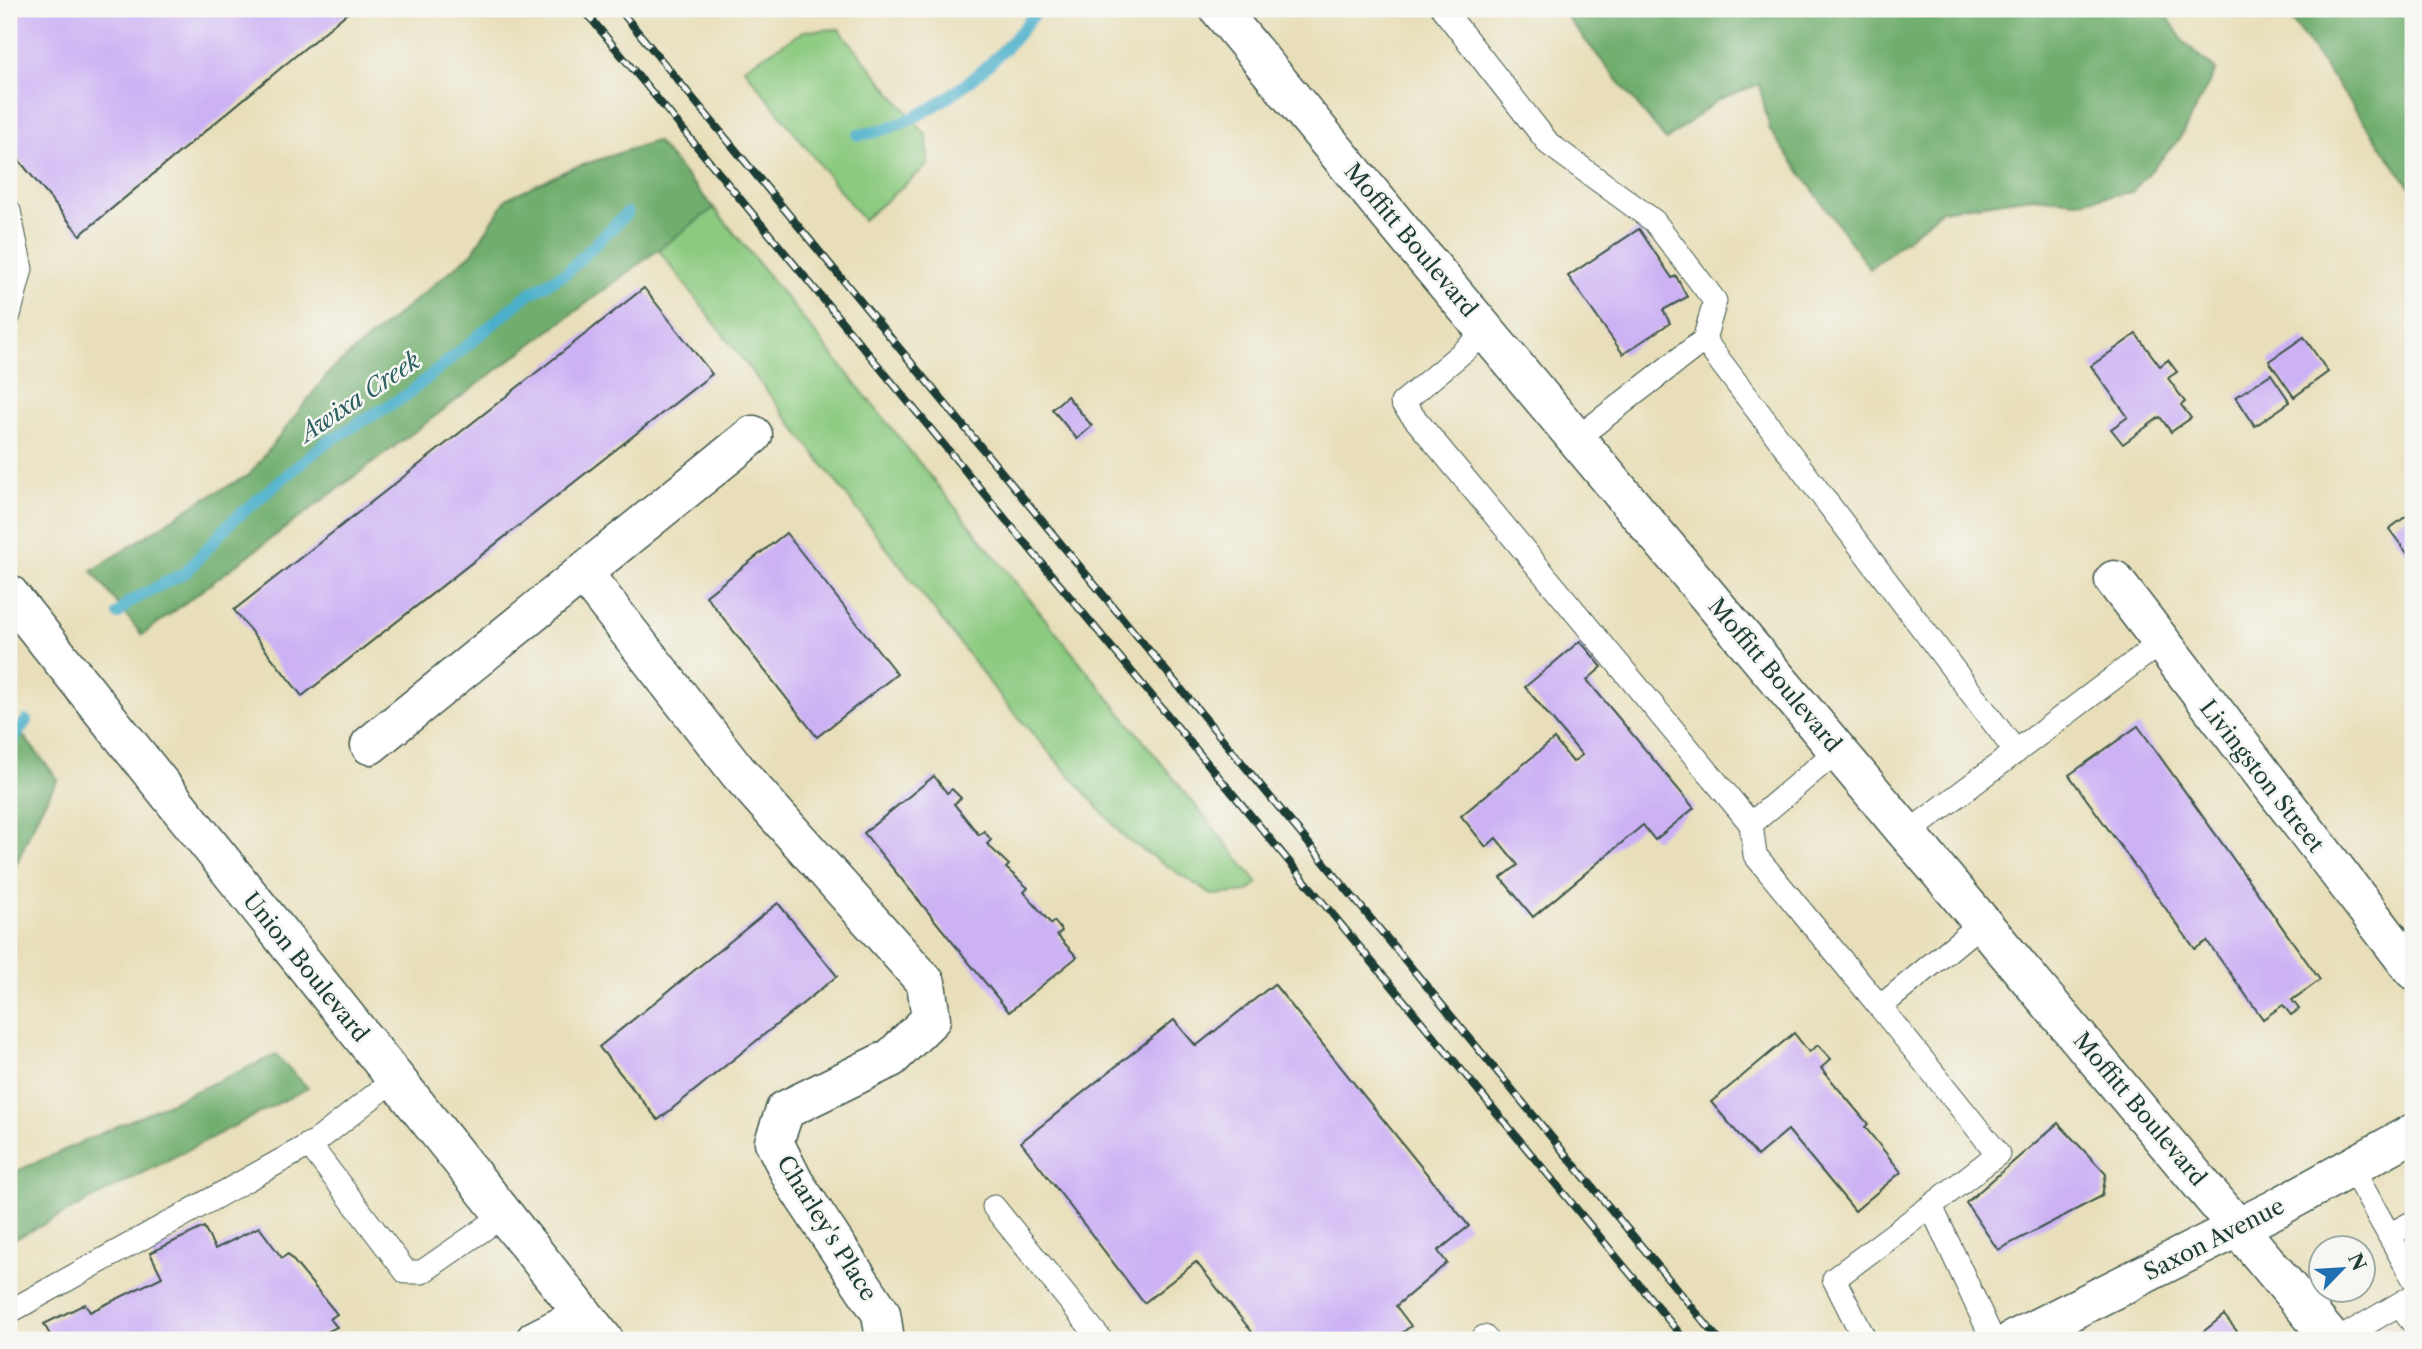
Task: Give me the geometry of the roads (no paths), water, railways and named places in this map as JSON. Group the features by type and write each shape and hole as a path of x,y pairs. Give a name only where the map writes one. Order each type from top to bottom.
{"street":[{"name":"Moffitt Boulevard","path":"1219,9 2332,1340"},
{"path":"370,745 753,435"},
{"name":"Charley's Place","path":"583,573 738,772 877,924 926,982 931,1019 891,1058 785,1110 774,1142 794,1182 881,1313 885,1340"},
{"name":"Livingston Street","path":"2114,580 2413,970"},
{"name":"Union Boulevard","path":"9,594 594,1328"},
{"name":"Saxon Avenue","path":"2013,1340 2239,1227 2413,1133"},
{"path":"535,1340 594,1328"}],"lane":[{"path":"1443,9 1549,144 1654,221 1715,301 1704,340 1577,438"},
{"path":"9,211 21,268 9,315"},
{"path":"1488,331 1402,403 1751,824 1755,855 1998,1154 1834,1279 1865,1340"},
{"path":"1704,340 2016,751"},
{"path":"1908,833 2160,643"},
{"path":"1751,824 1838,750"},
{"path":"1880,1007 1983,922"},
{"path":"9,1312 309,1144 395,1079"},
{"path":"309,1144 406,1272 422,1272 504,1215"},
{"path":"2351,1167 2413,1278"},
{"path":"994,1206 1101,1340"},
{"path":"1931,1206 1993,1340"},
{"path":"2389,1235 2413,1222"},
{"path":"2338,1340 2409,1308"}],"waterway":[{"name":"Awixa Creek","path":"858,135 884,130 935,106 982,70 1022,30 1038,9"},
{"name":"Awixa Creek","path":"118,614 129,602 186,572 230,523 324,444 407,395 529,294 567,272 627,213"},
{"name":"Awixa Creek","path":"9,745 26,721"}],"railway":[{"path":"583,9 1685,1340"},
{"path":"619,9 1719,1340"}]}
